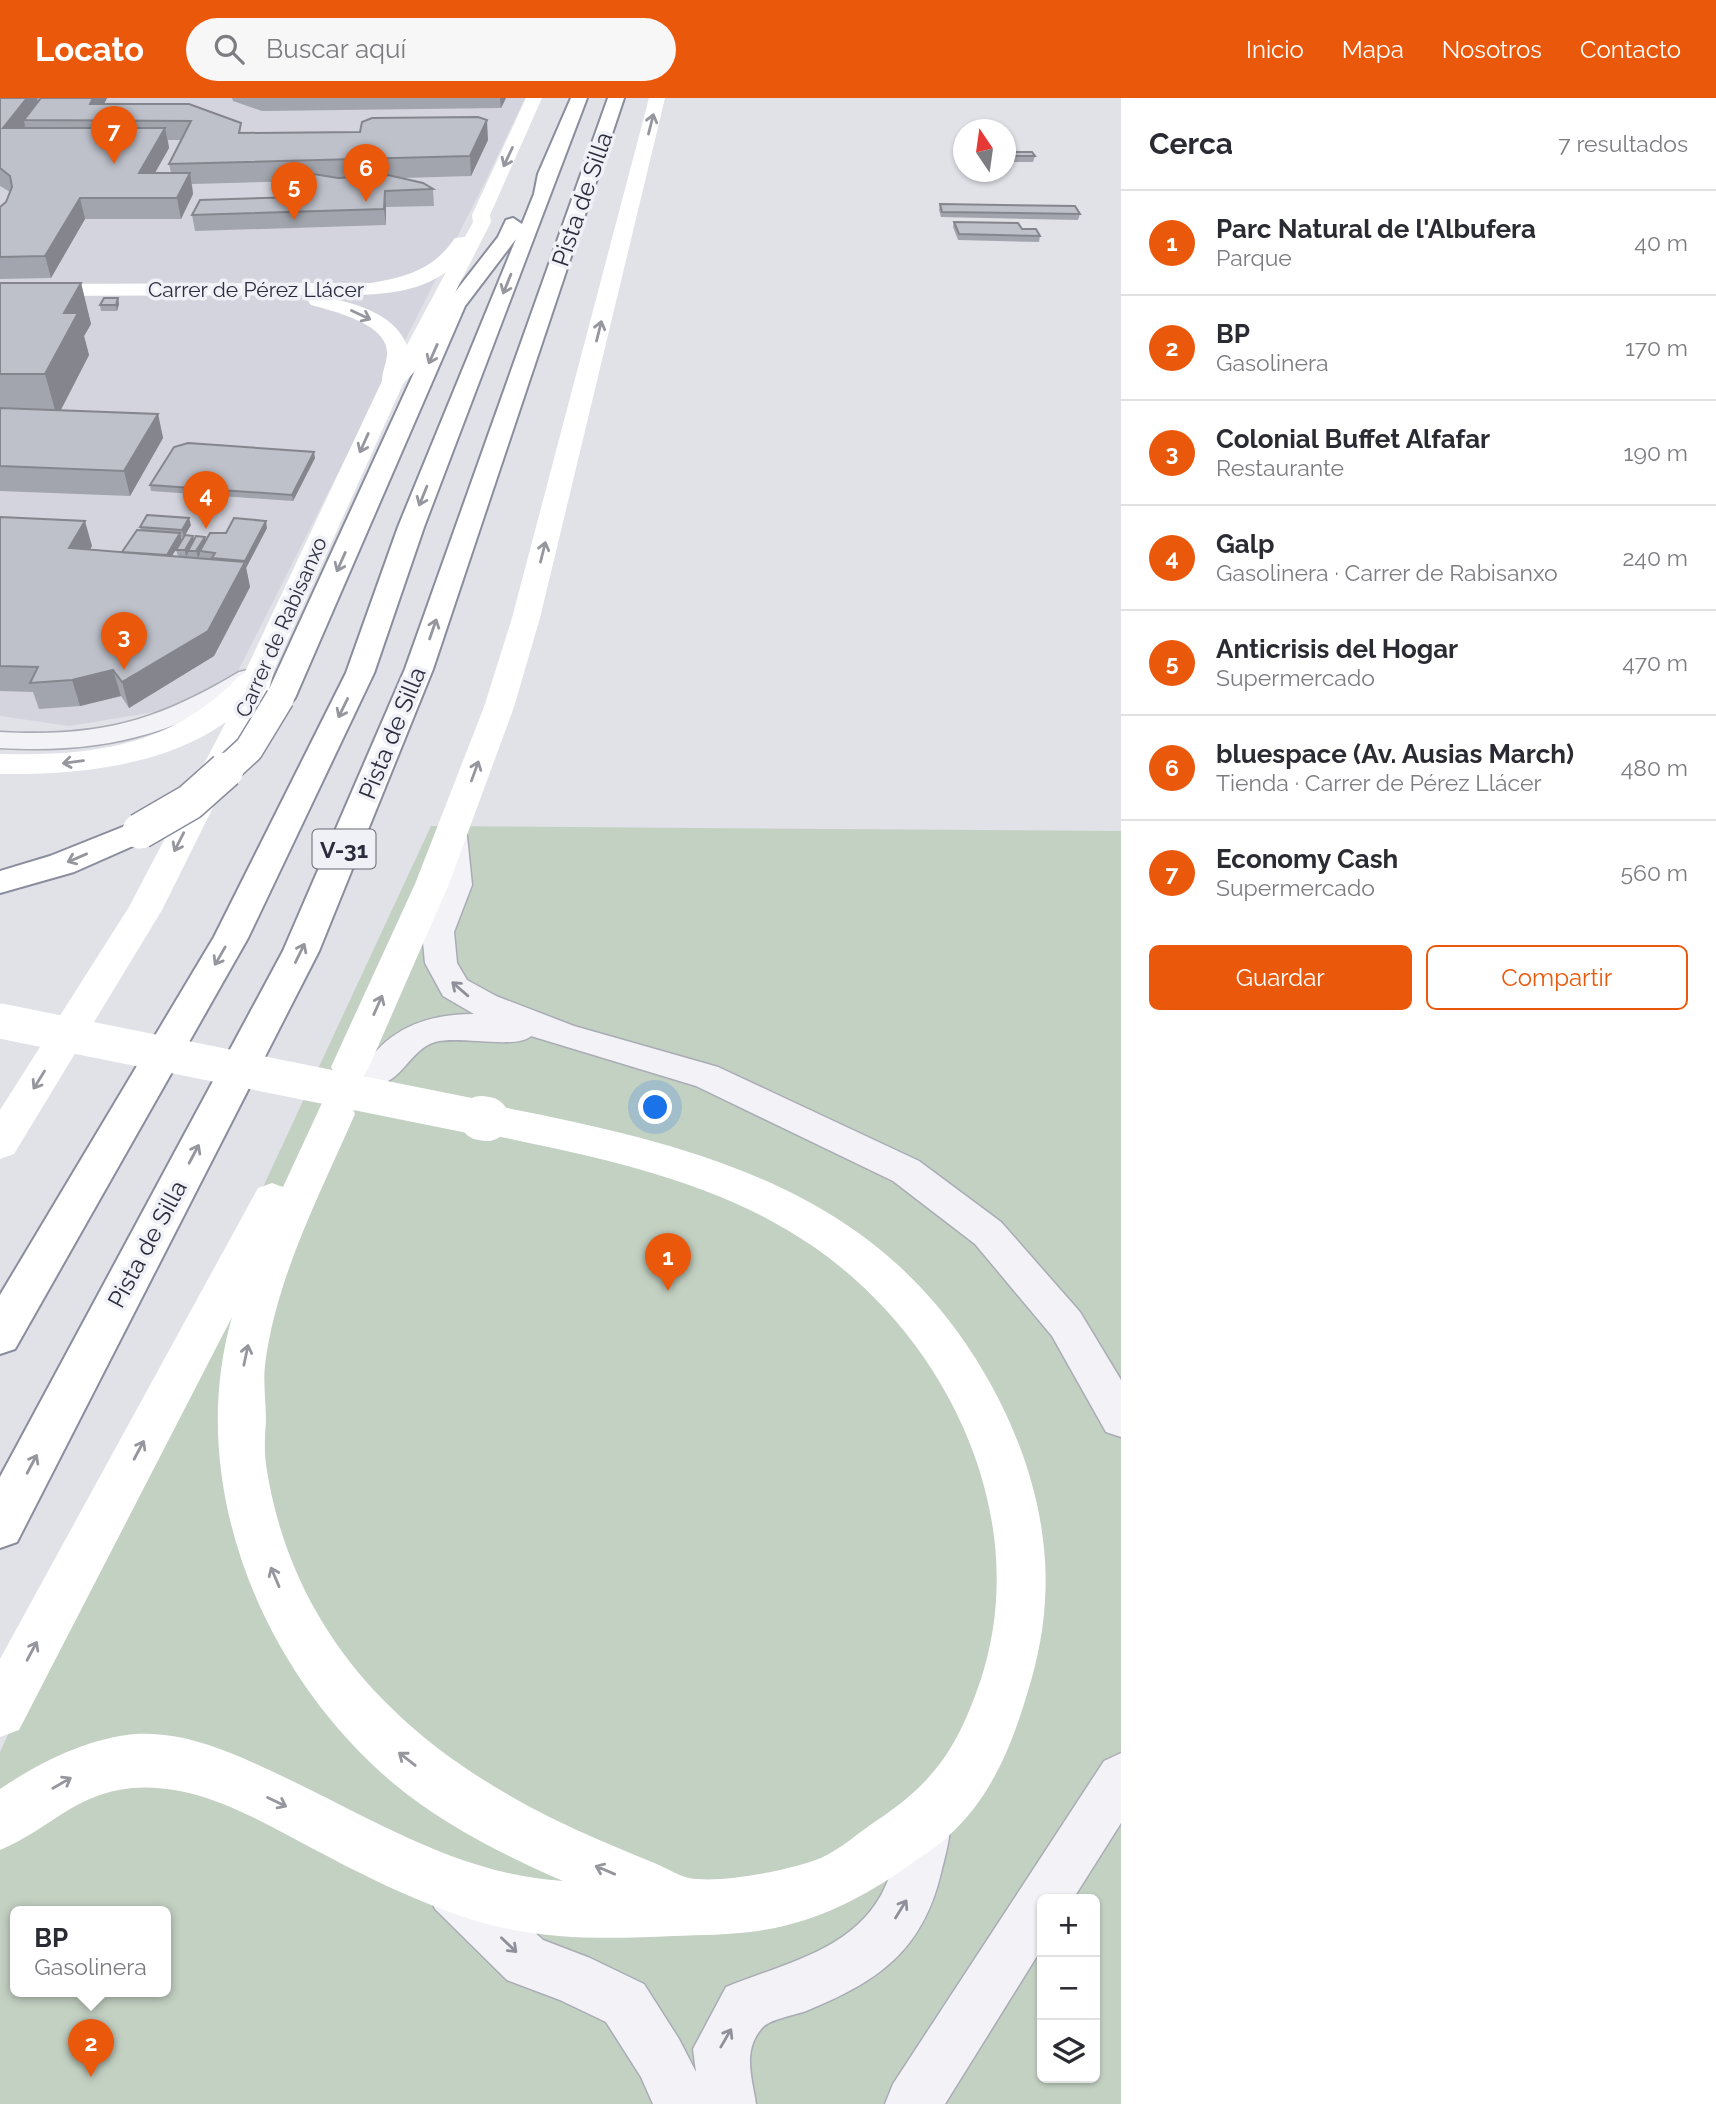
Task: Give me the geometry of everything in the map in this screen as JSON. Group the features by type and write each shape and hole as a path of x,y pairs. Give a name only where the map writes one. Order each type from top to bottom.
{"main road":[{"name":"Carrer de Rabisanxo","path":"0,1143 145,910 251,701 260,670 393,381 404,370 482,222 481,215 534,98"},
{"name":"Pista de Silla","path":"0,1335 231,938 360,673 411,527 579,98"},
{"name":"Pista de Silla","path":"0,1525 301,951 419,669 617,98"},
{"path":"364,1070 499,707 526,618 657,98"},
{"path":"0,882 62,864 139,831 190,802 249,750 280,698 455,305 507,238 526,193 547,174"},
{"name":"Carrer de Pérez Llácer","path":"0,290 371,289 398,285 438,270 451,260 473,222 481,215"},
{"name":"Carrer de Pérez Llácer","path":"0,295 247,295 319,302 367,317 387,330 396,341 398,354 392,372 393,381"},
{"path":"0,764 78,762 144,747 210,719 227,706 260,670"},
{"path":"0,1021 621,1146 702,1169 767,1197 828,1232 875,1271 927,1322 964,1379 996,1445 1013,1496 1022,1545 1022,1619 1005,1693 976,1758 928,1819 844,1877 764,1902 598,1912 508,1902 442,1881 221,1775 159,1760 112,1764 69,1778 0,1823"},
{"path":"0,1711 333,1122 281,1232 263,1283 243,1368 242,1464 258,1536 290,1612 339,1689 390,1746 453,1794 559,1851 690,1907"}],"street":[{"path":"0,740 34,743 92,739 156,726 208,704 260,670"},
{"path":"452,836 457,885 438,932 440,963 456,988 484,1005 566,1036 706,1076 906,1171 988,1233 1066,1324 1121,1418"},
{"path":"364,1070 405,1042 429,1032 463,1024 566,1036"},
{"path":"1047,1894 1121,1777"},
{"path":"728,2104 720,2049 745,2006 829,1976 881,1941 908,1897 928,1819"},
{"path":"442,1881 526,1961 571,1977 625,2003 660,2058 682,2104"},
{"path":"913,2104 1037,1909"}],"shaded area":[{"path":"0,98 525,98 233,681 179,708 69,726 0,716"}],"green space":[{"path":"431,826 1121,831 1121,2104 0,2104 0,1752"}],"building":[{"path":"0,98 27,98 3,128 165,128 139,173 190,173 177,198 80,198 45,256 0,257 0,207 6,202 12,187 10,176 0,168"},
{"path":"41,98 93,98 90,104 189,104 241,123 239,133 360,132 362,122 372,118 478,117 487,120 470,156 169,164 191,121 24,120"},
{"path":"1016,152 1032,152 1035,156 1016,156"},
{"path":"301,172 338,178 388,175 423,183 433,189 385,191 384,209 192,215 200,200 299,197"},
{"path":"940,204 1075,206 1080,214 942,212"},
{"path":"954,222 1018,223 1022,229 1036,229 1040,236 959,234"},
{"path":"1,283 81,283 64,313 78,313 45,374 0,374"},
{"path":"104,298 118,298 116,305 100,305"},
{"path":"0,408 158,414 124,471 0,466"},
{"path":"188,443 314,452 292,495 150,485 174,447"},
{"path":"147,515 189,518 182,530 140,527"},
{"path":"0,517 85,521 69,548 245,562 208,631 122,682 113,670 72,680 30,683 38,667 0,666"},
{"path":"234,518 266,521 245,561 212,558 215,553 200,551 210,533 226,533"},
{"path":"137,530 180,533 167,555 122,552"},
{"path":"185,535 193,536 185,550 176,550"},
{"path":"196,536 205,537 196,551 188,551"}],"place":[{"name":"Economy Cash","path":"114,164"},
{"name":"bluespace (Av. Ausias March)","path":"366,202"},
{"name":"Anticrisis del Hogar","path":"294,220"},
{"name":"Galp","path":"206,529"},
{"name":"Colonial Buffet Alfafar","path":"124,670"},
{"name":"Parc Natural de l'Albufera","path":"668,1291"},
{"name":"BP","path":"91,2077"}]}
